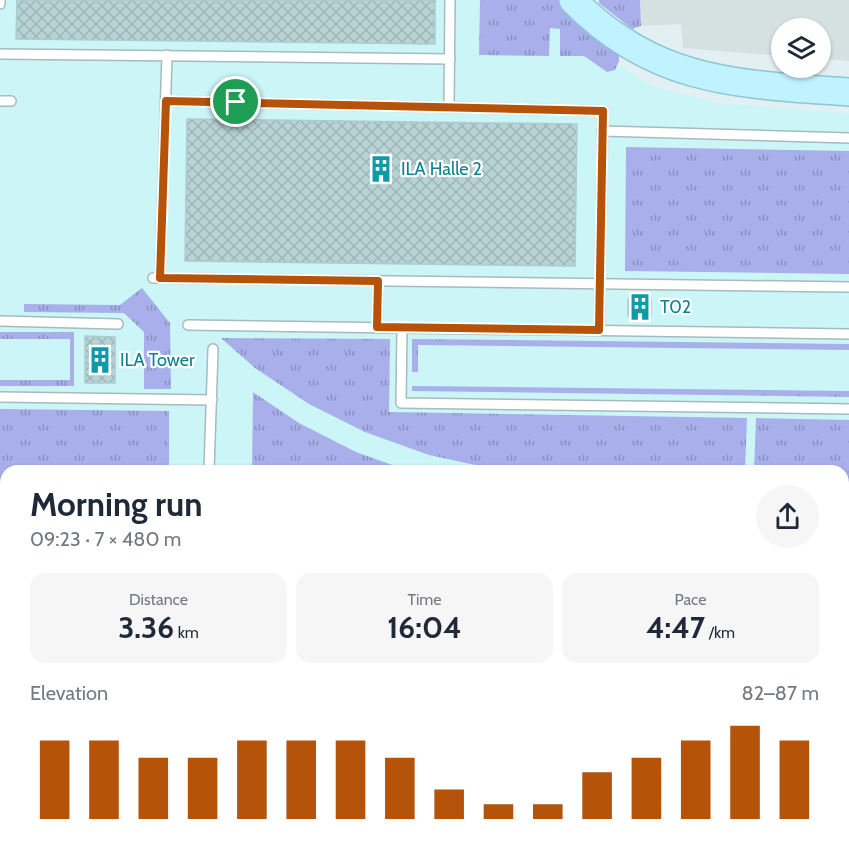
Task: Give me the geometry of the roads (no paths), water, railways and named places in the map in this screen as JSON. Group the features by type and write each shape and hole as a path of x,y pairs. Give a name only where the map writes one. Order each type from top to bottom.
{"street":[{"path":"573,0 591,18 635,50 676,68 724,81 849,92"}],"lane":[{"path":"448,107 450,0"},
{"path":"0,54 450,59"},
{"path":"167,55 157,278 849,286"},
{"path":"0,101 12,101"},
{"path":"166,101 603,111 599,330"},
{"path":"602,131 849,138"},
{"path":"377,327 378,281"},
{"path":"0,321 118,324"},
{"path":"188,325 849,334"},
{"path":"402,328 401,403 849,409"},
{"path":"210,465 213,349"},
{"path":"0,396 212,400"}],"place":[{"name":"ILA Halle 2","path":"381,169"},
{"name":"T02","path":"640,307"},
{"name":"ILA Tower","path":"100,360"}]}
